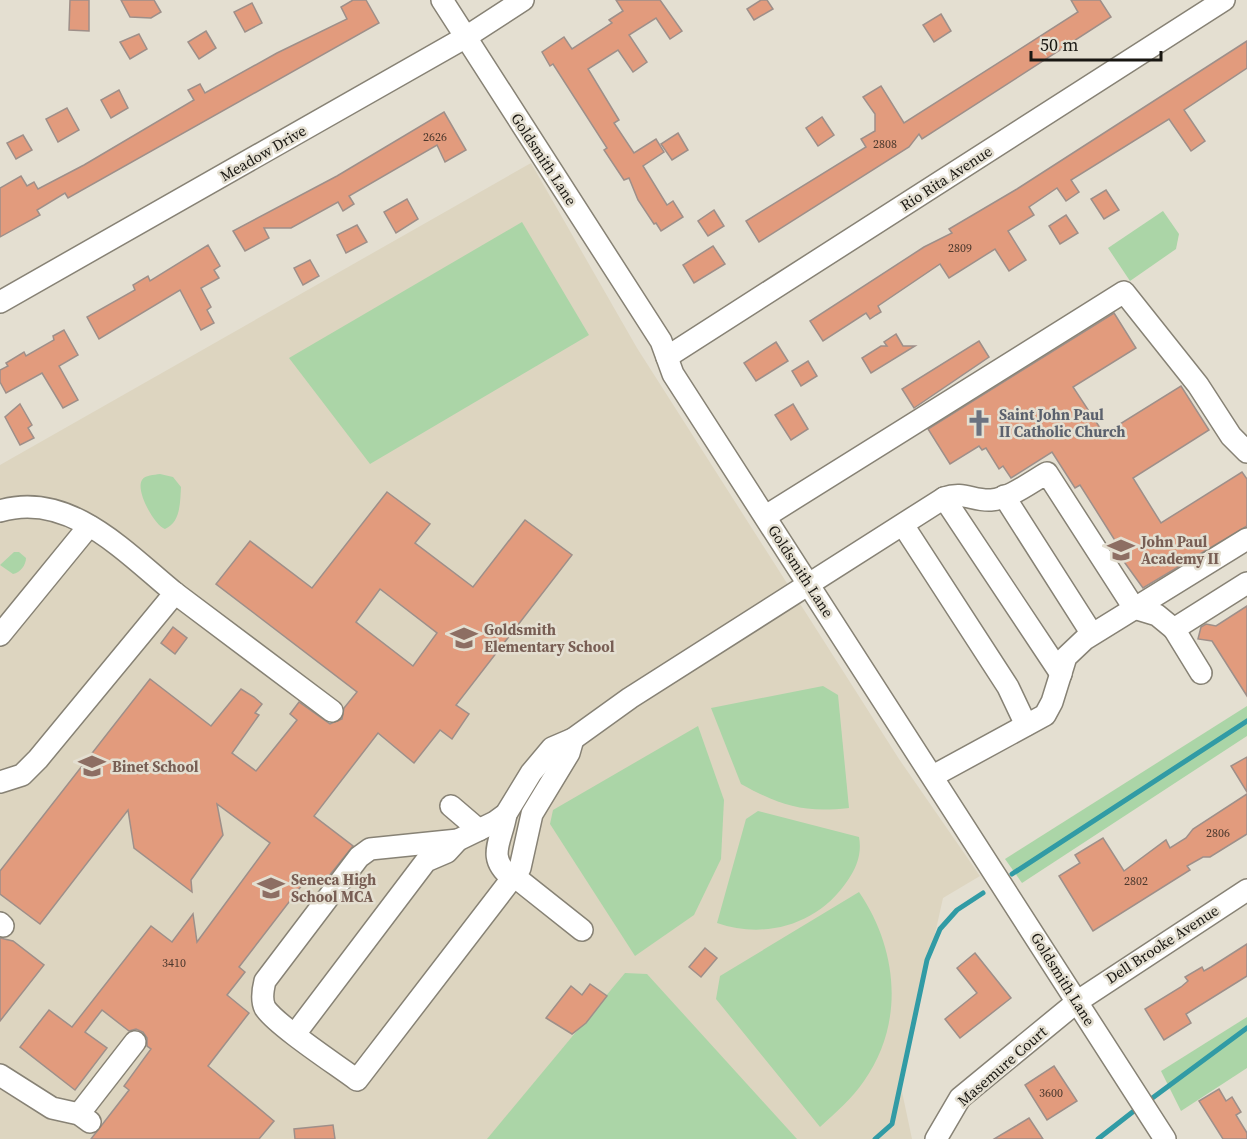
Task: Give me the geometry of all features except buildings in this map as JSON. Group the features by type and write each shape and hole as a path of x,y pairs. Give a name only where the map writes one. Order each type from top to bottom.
{"street":[{"name":"Goldsmith Lane","path":"442,0 661,340 673,374 1165,1139"},
{"name":"Meadow Drive","path":"0,302 466,37 523,0"},
{"name":"Rio Rita Avenue","path":"667,357 1224,0"},
{"path":"766,516 1124,292 1198,385 1231,436 1247,452"},
{"path":"582,930 502,870 496,856 506,814 531,773 552,748 573,739 630,698 944,498 957,494 991,500 1004,496 1047,473 1134,608 1156,615 1174,629 1201,673"},
{"path":"1004,496 1092,634"},
{"path":"944,498 1061,674"},
{"path":"0,511 36,505 80,520 332,711"},
{"path":"0,635 80,520"},
{"path":"903,525 1008,687 1026,725"},
{"path":"933,776 1046,715 1066,657 1092,634 1247,539"},
{"path":"1174,629 1247,583"},
{"path":"0,782 22,775 38,759 175,593"},
{"path":"506,814 458,840 370,849 359,857 265,981 262,992 264,1007 295,1034 357,1080 512,878 532,814 569,753 573,739"},
{"path":"451,806 479,830"},
{"path":"295,1034 426,861 447,852 458,840"},
{"name":"Dell Brooke Avenue","path":"1078,1001 1247,890"},
{"name":"Masemure Court","path":"936,1139 960,1098 1078,1001"},
{"path":"0,1075 52,1108 84,1118 135,1042"}],"shaded area":[{"path":"531,163 637,348 899,759 980,876 943,898 901,1087 912,1139 0,1139 0,465"}],"green space":[{"path":"1163,211 1179,234 1176,249 1130,281 1108,248"},
{"path":"522,222 589,335 370,464 289,358"},
{"path":"160,474 173,477 181,487 177,517 165,529 156,522 141,492 142,480 145,477"},
{"path":"14,552 19,552 26,558 22,568 13,574 0,565"},
{"path":"823,686 838,695 849,808 818,809 793,806 768,798 741,784 711,708"},
{"path":"1247,706 1247,736 1022,883 1005,859"},
{"path":"698,726 724,800 721,859 694,915 635,956 550,824 553,810"},
{"path":"758,811 859,837 860,849 856,865 836,895 822,908 807,917 790,924 754,930 717,923 746,819"},
{"path":"859,892 882,937 889,962 891,1011 886,1035 877,1059 864,1081 849,1100 820,1127 716,999 720,976"},
{"path":"625,973 647,974 797,1139 487,1139"},
{"path":"1247,1017 1247,1068 1181,1111 1161,1071"}],"waterway":[{"path":"1012,874 1247,721"},
{"path":"875,1139 892,1124 927,960 940,929 957,910 983,893"},
{"path":"1147,1102 1247,1028"},
{"path":"1098,1139 1139,1107"}],"place":[{"name":"Saint John Paul II Catholic Church","path":"979,423"},
{"name":"John Paul Academy II","path":"1121,550"},
{"name":"Goldsmith Elementary School","path":"464,638"},
{"name":"Binet School","path":"92,766"},
{"name":"Seneca High School MCA","path":"271,888"}]}
